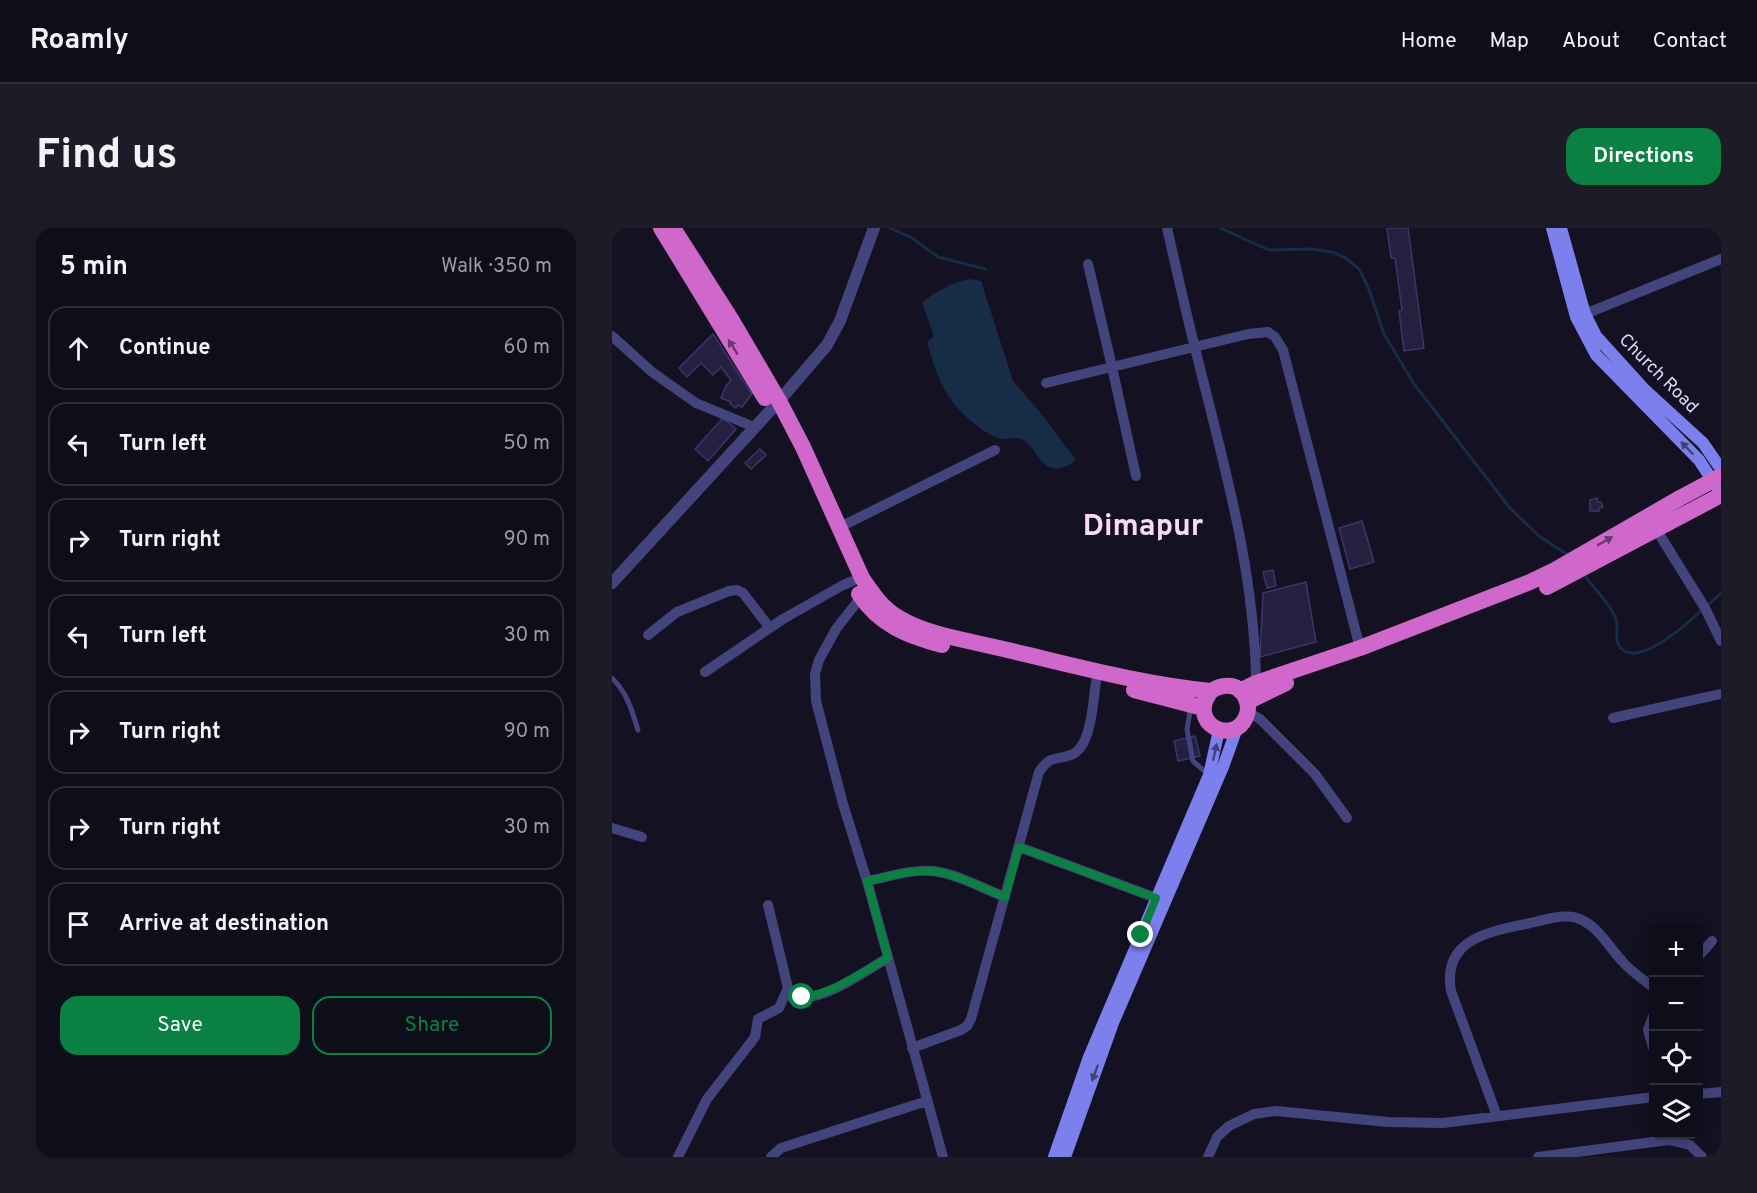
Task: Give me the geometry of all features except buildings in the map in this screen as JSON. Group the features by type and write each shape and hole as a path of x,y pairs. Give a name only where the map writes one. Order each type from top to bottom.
{"highway":[{"path":"661,228 802,447 862,578 875,597 887,609 908,622 940,633 1142,682 1210,691 1226,685 1234,686 1245,701"},
{"path":"673,228 731,319 775,405 853,581 861,597 874,612 888,624 913,637 975,654 1197,706 1210,725 1219,730 1237,728 1244,721 1245,701 1256,683 1439,619 1555,570 1680,498 1719,480"},
{"path":"1245,701 1286,682 1431,631 1543,588 1656,529 1719,480"},
{"path":"1197,706 1210,691"}],"main road":[{"path":"1552,228 1576,317 1596,355 1719,480"},
{"name":"Church Road","path":"1561,228 1585,314 1596,336 1622,367 1703,443 1719,480"},
{"path":"1065,1157 1113,1023 1223,767 1237,728"},
{"path":"1054,1157 1089,1057 1209,774 1219,730"}],"street":[{"path":"612,583 827,345 840,321 874,228"},
{"path":"1167,228 1194,347 1218,438 1251,594 1256,683"},
{"path":"1585,314 1721,259"},
{"path":"1088,264 1136,476"},
{"path":"1046,383 1248,334 1268,332 1275,337 1283,350 1360,648"},
{"path":"612,336 652,372 696,403 754,426"},
{"path":"838,528 995,450"},
{"path":"1656,529 1705,608 1721,641"},
{"path":"705,672 800,608 853,581"},
{"path":"648,635 677,612 729,591 737,590 743,594 770,628"},
{"path":"861,597 836,630 819,660 815,674 816,701 843,804 867,881 944,1157"},
{"path":"912,1048 961,1030 971,1019 1039,772 1050,759 1071,755 1080,750 1086,741 1096,681"},
{"path":"1613,718 1721,694"},
{"path":"1245,701 1315,774 1347,818"},
{"path":"612,828 642,837"},
{"path":"1019,847 1156,898"},
{"path":"867,881 918,871 933,871 947,874 1005,897"},
{"path":"768,905 788,988 794,994 802,997 814,996 832,990 888,958"},
{"path":"1497,1116 1451,991 1449,978 1451,964 1467,944 1484,934 1572,916 1590,926 1623,963 1649,985"},
{"path":"1703,951 1712,941"},
{"path":"678,1157 704,1105 755,1037 758,1019 779,1008 788,988"},
{"path":"1703,1094 1721,1092"},
{"path":"1208,1157 1217,1137 1229,1126 1254,1114 1276,1111 1388,1122 1443,1123 1649,1097"},
{"path":"771,1157 781,1148 927,1101"},
{"path":"1538,1157 1669,1140 1690,1145 1702,1157"}],"lane":[{"path":"612,678 622,687 638,729"},
{"path":"1197,706 1187,729 1193,760 1209,774"}],"water":[{"path":"970,279 981,281 1013,381 1076,460 1070,464 1053,468 1044,463 1025,441 992,436 956,406 944,388 927,342 934,336 922,302 950,285"}],"waterway":[{"path":"890,228 912,238 938,257 985,269"},
{"path":"1220,228 1269,250 1311,249 1332,252 1346,258 1359,269 1368,287 1384,334 1414,384 1510,508 1539,536 1568,555"},
{"path":"1586,577 1614,613 1618,643 1627,652 1637,653 1662,642 1702,610"},
{"path":"1707,606 1721,593"}],"district":[{"name":"Dimapur","path":"1143,527"}],"route":[{"path":"802,997 832,990 888,958 867,881 918,871 933,871 947,874 1005,897 1019,847 1156,898 1141,935"}]}
